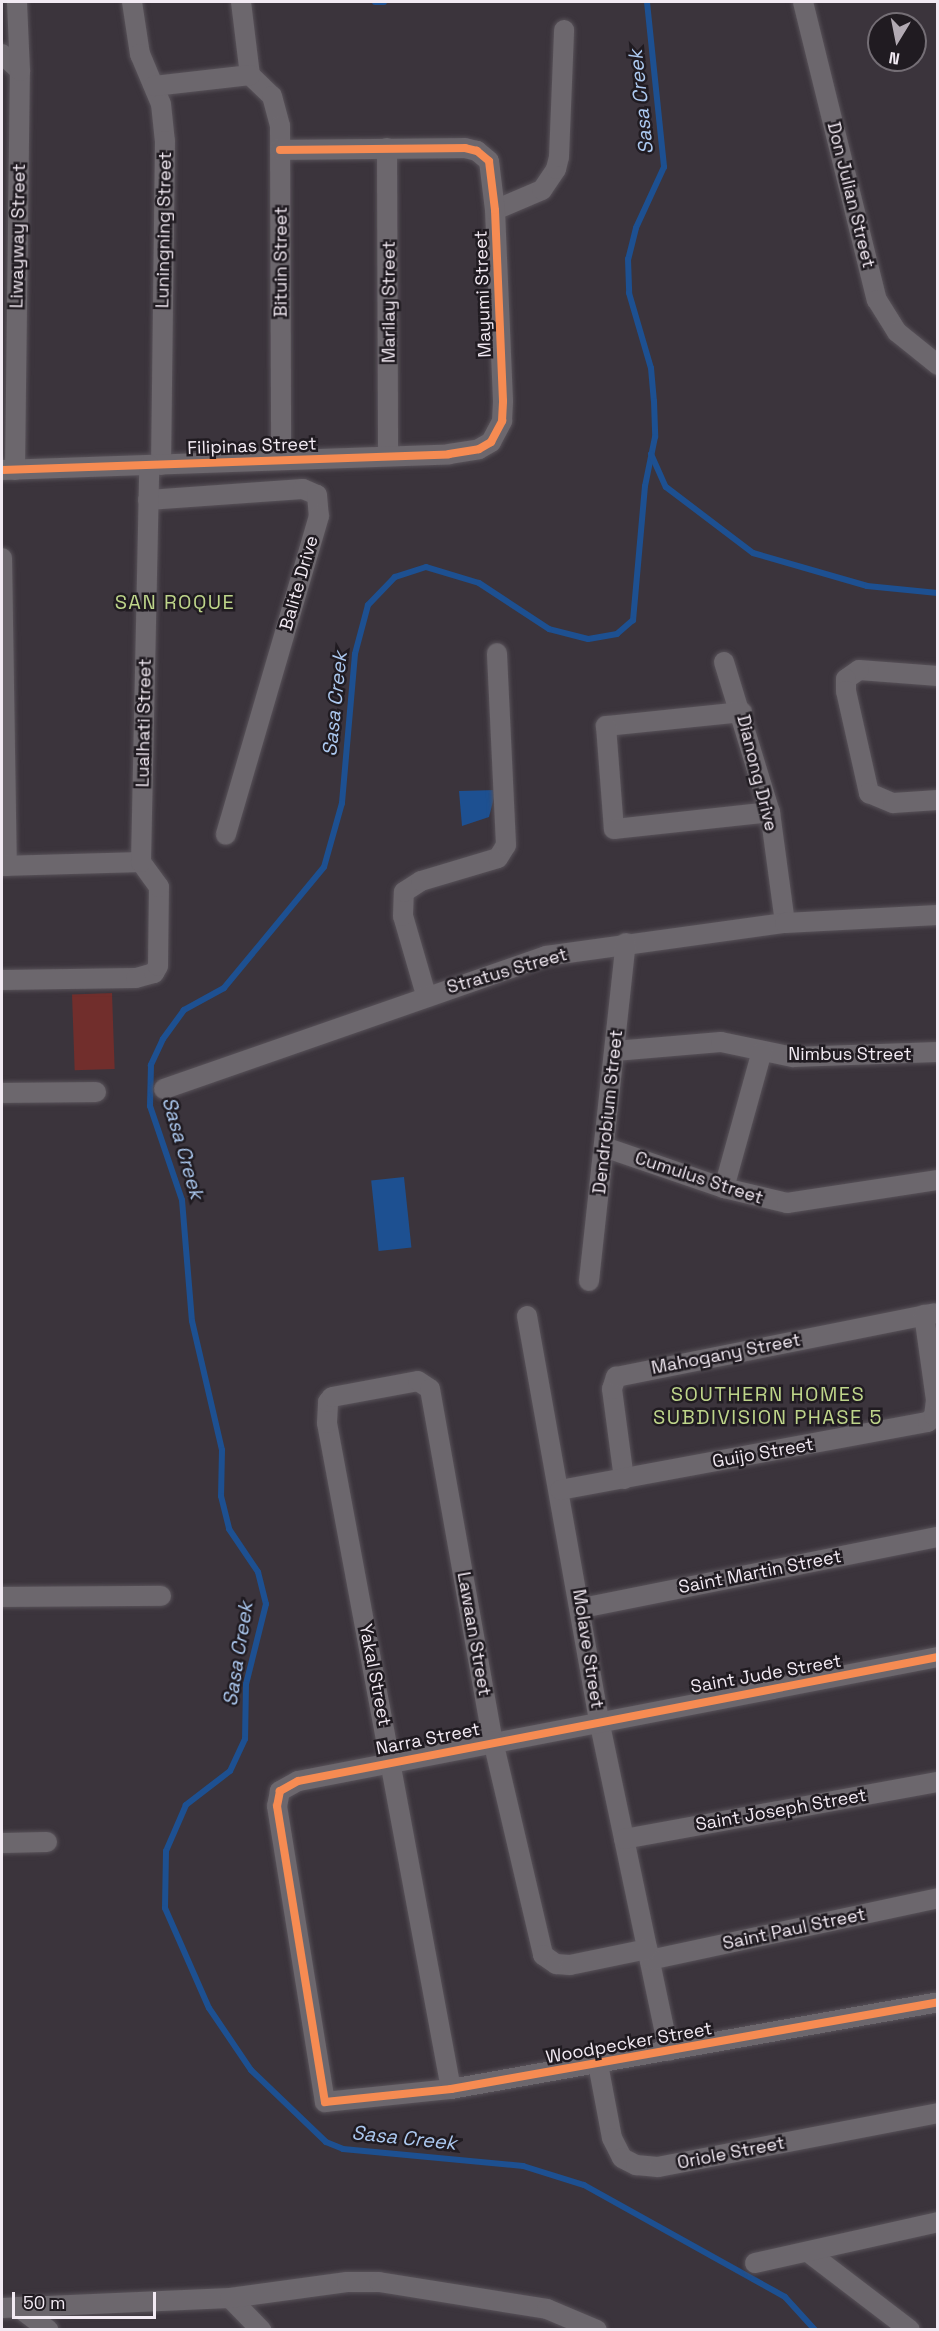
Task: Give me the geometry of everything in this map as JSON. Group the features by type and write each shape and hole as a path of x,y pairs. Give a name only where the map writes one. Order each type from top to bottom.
{"street":[{"name":"Liwayway Street","path":"8,470 10,236 20,71 17,2"},
{"name":"Luningning Street","path":"132,2 140,54 161,104 165,141 155,465"},
{"path":"154,86 250,75 241,2"},
{"name":"Don Julian Street","path":"803,2 877,300 885,318 897,332 938,365"},
{"path":"495,210 542,190 556,169 560,157 564,30"},
{"path":"2,54 20,71"},
{"name":"Bituin Street","path":"250,75 272,96 280,150 282,460"},
{"path":"280,150 387,148"},
{"name":"Mayumi Street","path":"387,148 465,148 484,156 492,169 503,401 498,433"},
{"name":"Marilay Street","path":"387,148 388,456"},
{"name":"Filipinas Street","path":"8,470 388,456 479,449 498,433"},
{"name":"Lualhati Street","path":"141,862 148,500 155,465"},
{"name":"Balite Drive","path":"148,500 303,489 317,495 319,516 226,835"},
{"path":"2,558 4,866 141,862 159,887 160,958 154,973 136,978 2,980"},
{"path":"426,995 403,916 404,892 422,881 498,858 506,845 497,653"},
{"name":"Dianong Drive","path":"724,662 742,712 770,812 785,923"},
{"path":"938,676 871,669 858,670 846,679 848,705 869,793 893,803 938,800"},
{"path":"742,712 606,726 614,829 770,812"},
{"name":"Stratus Street","path":"164,1089 426,995 546,956 626,943 785,923 938,915"},
{"name":"Dendrobium Street","path":"589,1281 626,943"},
{"name":"Nimbus Street","path":"615,1051 722,1042 746,1044 762,1052 834,1058 938,1052"},
{"path":"724,1188 762,1052"},
{"path":"2,1093 96,1092"},
{"name":"Cumulus Street","path":"604,1148 724,1188 787,1203 938,1180"},
{"name":"Guijo Street","path":"560,1490 928,1422 934,1416 936,1400 931,1313"},
{"name":"Mahogany Street","path":"624,1479 612,1389 616,1377 931,1313"},
{"name":"Molave Street","path":"527,1316 582,1608 599,1720 669,2051"},
{"name":"Yakal Street","path":"425,1383 418,1381 340,1394 328,1402 327,1423 452,2089"},
{"name":"Lawaan Street","path":"425,1383 432,1397 493,1741 543,1955 556,1964 570,1965 649,1954"},
{"name":"Saint Martin Street","path":"582,1608 938,1537"},
{"path":"2,1597 162,1596"},
{"name":"Saint Jude Street","path":"599,1720 938,1657"},
{"name":"Narra Street","path":"325,2102 277,1806 286,1785 391,1761 599,1720"},
{"name":"Saint Joseph Street","path":"624,1839 938,1782"},
{"path":"2,1843 47,1842"},
{"name":"Saint Paul Street","path":"649,1954 938,1899"},
{"name":"Woodpecker Street","path":"325,2102 452,2089 938,2002"},
{"name":"Oriole Street","path":"598,2064 612,2138 622,2158 636,2165 658,2167 938,2114"},
{"path":"754,2263 938,2222"},
{"path":"808,2252 910,2330"},
{"path":"10,2307 230,2298 347,2282 379,2282 547,2309 597,2330"},
{"path":"230,2298 261,2330"},
{"path":"10,2307 48,2330"}],"shaded area":[{"path":"112,993 115,1069 75,1070 72,994"}],"water":[{"path":"496,790 489,817 462,826 459,791"},
{"path":"404,1177 411,1248 379,1251 371,1180"}],"waterway":[{"name":"Sasa Creek","path":"375,2 384,2"},
{"name":"Sasa Creek","path":"647,2 664,167 636,228 628,259 629,293 651,368 655,437 645,486 633,620 617,634 588,639 549,629 479,583 426,567 395,577 368,605 355,654 342,803 324,867 224,988 184,1010 163,1039 151,1065 150,1106 182,1200 192,1321 222,1450 221,1496 229,1529 258,1572 266,1604 246,1684 245,1739 230,1771 186,1805 166,1851 165,1908 209,2008 251,2070 326,2142 343,2149 523,2166 584,2185 785,2297 815,2330"},
{"path":"651,454 666,487 753,553 867,586 938,593"}],"cycle path":[{"path":"2,470 449,454 479,449 491,442 502,421 503,401 495,210 489,161 477,151 465,148 280,150"},
{"path":"938,1657 298,1781 280,1791 277,1806 325,2102 451,2089 938,2002"}],"district":[{"name":"SAN ROQUE","path":"175,602"},
{"name":"SOUTHERN HOMES SUBDIVISION PHASE 5","path":"768,1406"}]}
